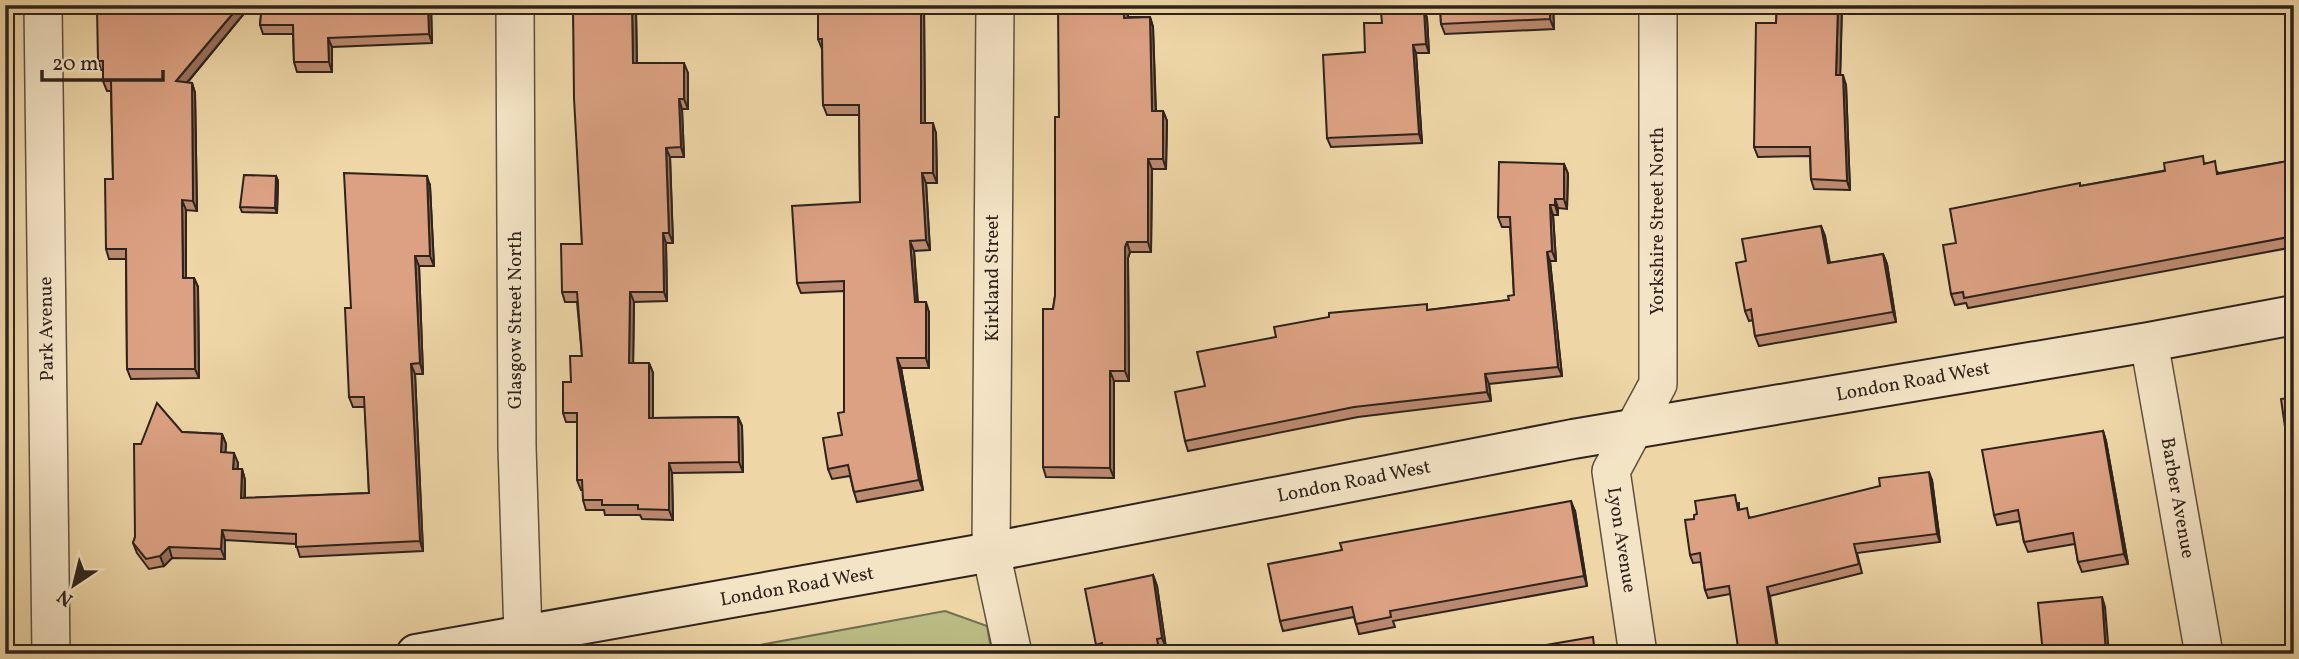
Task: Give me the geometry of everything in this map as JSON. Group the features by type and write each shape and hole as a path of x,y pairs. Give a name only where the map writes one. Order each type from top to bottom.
{"street":[{"name":"Park Avenue","path":"43,5 51,654"},
{"name":"Glasgow Street North","path":"515,5 517,447 523,635"},
{"name":"Kirkland Street","path":"995,5 991,552 1013,654"},
{"name":"Yorkshire Street North","path":"1631,430 1658,384 1658,5"},
{"name":"London Road West","path":"416,654 991,552 1631,430 2294,315"},
{"name":"Barber Avenue","path":"2150,342 2204,654"},
{"name":"Lyon Avenue","path":"1631,430 1611,471 1638,654"}],"green space":[{"path":"945,611 987,626 992,654 711,654"}],"building":[{"path":"101,5 240,5 176,81 192,83 193,201 182,200 183,278 194,278 195,369 127,369 126,249 106,249 105,179 113,179 111,81 103,81 103,61 98,61 97,8 101,8"},
{"path":"262,5 428,5 429,34 328,38 329,62 294,62 293,25 260,25"},
{"path":"573,5 632,5 633,63 684,63 684,99 679,99 681,147 666,148 669,233 663,233 664,292 630,292 629,363 649,363 649,418 738,417 739,462 669,463 669,510 638,509 638,505 602,505 602,500 583,500 582,480 577,480 577,413 563,413 563,382 571,382 570,356 582,356 577,292 562,292 561,244 582,244 574,98"},
{"path":"818,5 921,5 921,123 933,123 933,173 922,173 926,240 910,241 915,302 926,302 926,358 897,358 919,480 854,492 848,465 828,469 823,438 842,435 838,413 844,412 844,281 797,283 792,206 860,202 859,105 823,105 822,39 818,39"},
{"path":"1058,5 1124,5 1124,18 1150,17 1152,111 1163,111 1163,159 1148,159 1148,242 1127,242 1125,247 1125,371 1110,371 1110,468 1043,467 1043,309 1053,309 1055,296 1055,117 1059,117"},
{"path":"1440,5 1550,5 1550,19 1441,24"},
{"path":"1777,5 1838,5 1836,75 1843,75 1847,181 1811,179 1810,147 1754,147 1756,23 1776,23"},
{"path":"1424,10 1426,44 1413,45 1419,134 1327,138 1323,55 1365,52 1364,23 1382,23 1381,12"},
{"path":"2203,156 2204,164 2215,161 2217,174 2294,160 2294,236 1964,298 1963,292 1951,294 1943,245 1956,243 1950,209 2080,183 2080,186 2165,171 2164,163"},
{"path":"1499,162 1564,164 1564,199 1555,199 1555,205 1550,205 1552,251 1547,252 1558,367 1485,374 1487,392 1354,407 1185,441 1175,392 1205,386 1197,352 1276,337 1274,327 1329,317 1329,313 1427,304 1427,310 1509,300 1508,296 1514,295 1510,217 1498,217"},
{"path":"344,173 427,176 430,256 415,256 420,363 411,364 420,541 296,547 296,534 222,530 221,549 169,547 160,556 146,559 133,543 134,444 141,444 157,403 182,432 222,434 221,452 234,453 233,469 242,469 241,498 369,493 364,397 349,397 345,308 351,308"},
{"path":"244,175 276,176 275,208 240,207"},
{"path":"1821,226 1828,263 1883,254 1893,312 1755,336 1751,309 1745,311 1736,263 1746,261 1742,239"},
{"path":"2294,397 2294,490 2281,399"},
{"path":"2103,431 2124,554 2078,562 2073,533 2024,542 2018,510 1994,515 1982,450"},
{"path":"1929,472 1937,534 1854,544 1859,564 1767,587 1778,654 1739,654 1729,586 1705,590 1700,553 1690,555 1685,520 1694,519 1697,514 1695,501 1735,495 1738,510 1747,508 1749,518 1880,486 1879,478"},
{"path":"1571,501 1584,576 1390,611 1391,617 1356,624 1352,607 1280,621 1268,564 1342,550 1340,543"},
{"path":"1153,575 1162,638 1157,639 1160,654 1104,654 1102,643 1096,645 1085,589"},
{"path":"2102,597 2106,654 2043,654 2038,603"},
{"path":"1593,637 1595,654 1493,654"}]}
